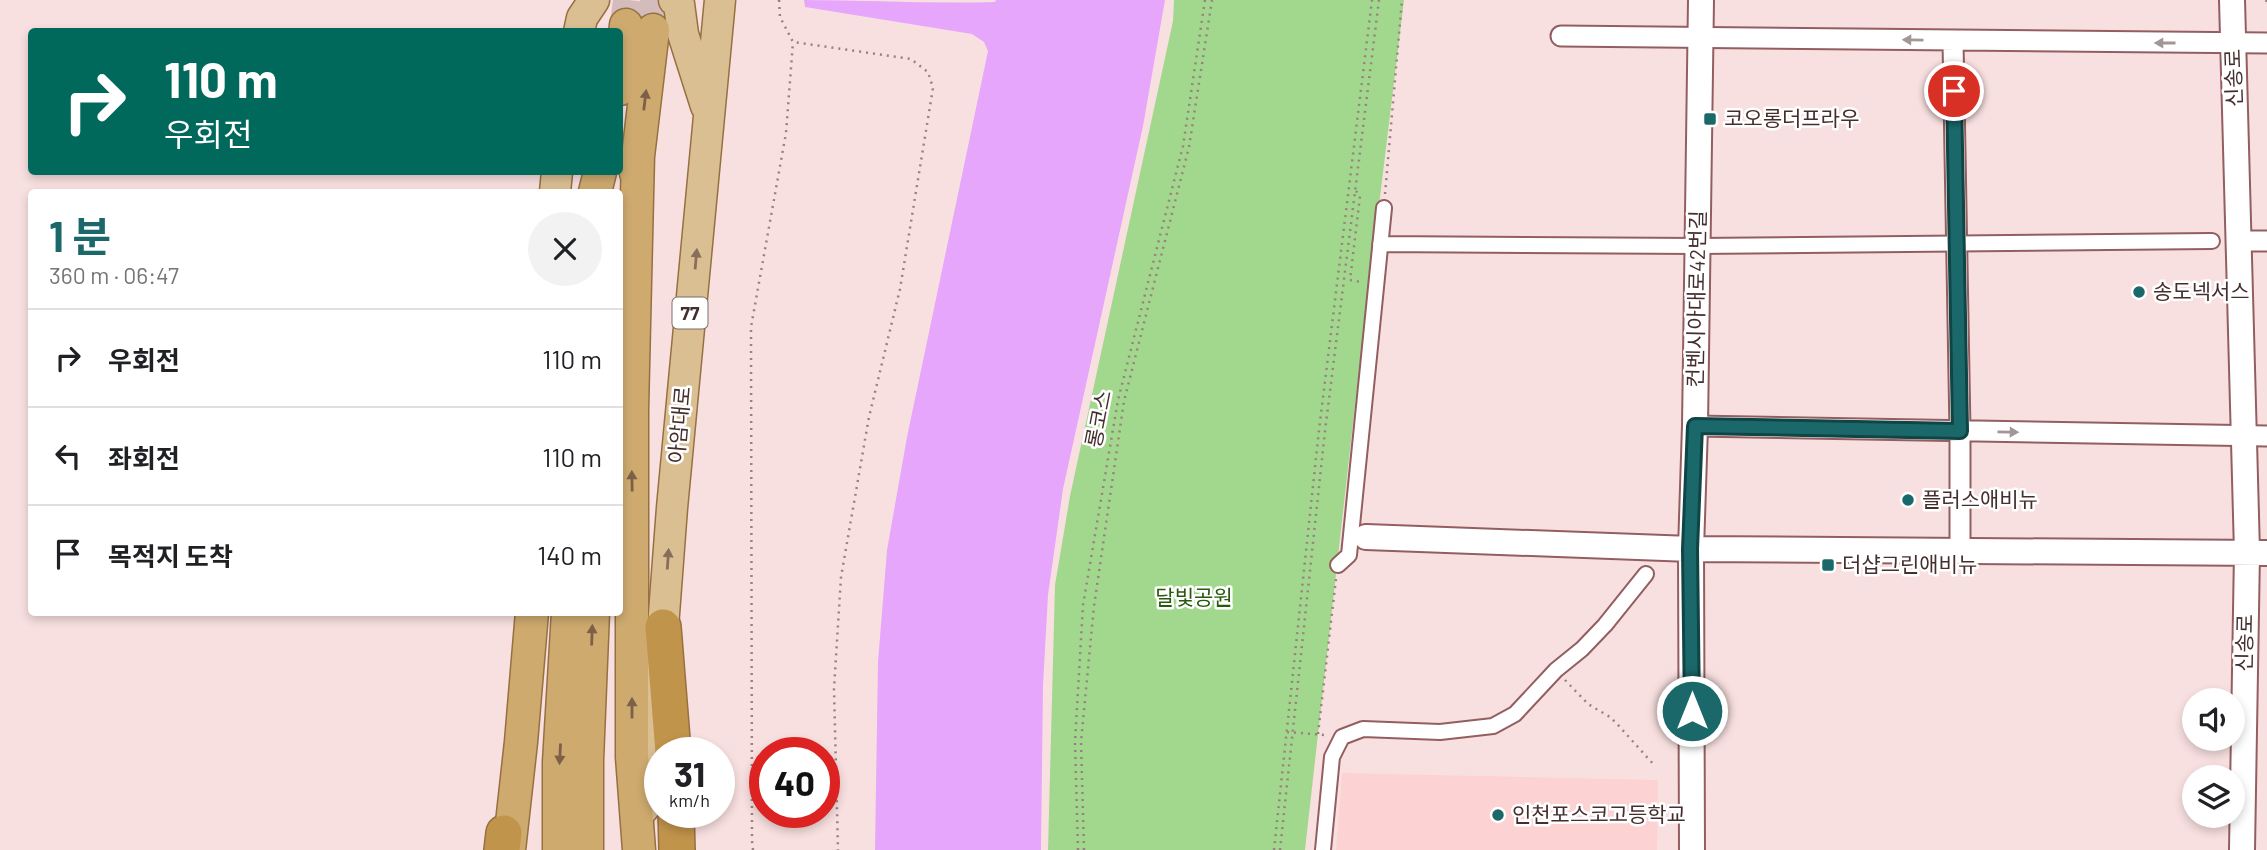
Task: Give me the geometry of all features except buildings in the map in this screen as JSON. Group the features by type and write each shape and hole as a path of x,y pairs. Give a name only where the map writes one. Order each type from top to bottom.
{"highway":[{"path":"623,80 640,27 632,409 632,757 639,850"},
{"path":"623,287 638,154"},
{"path":"505,846 522,742 532,616"},
{"path":"559,850 559,762 568,616"},
{"path":"587,850 587,760 593,616"},
{"path":"663,627 673,737"},
{"path":"676,828 677,850"}],"main road":[{"path":"569,28 572,0"},
{"path":"580,28 582,18 594,0"},
{"path":"674,0 679,4 683,34 709,117"},
{"name":"아암대로","path":"639,850 663,627 718,7"},
{"path":"505,846 522,616"}],"street":[{"name":"컨벤시아대로42번길","path":"1692,850 1690,549 1695,426 1700,0"},
{"name":"신송로","path":"2232,0 2239,241 2256,436 2257,552 2242,850"},
{"path":"1561,36 2267,43"},
{"path":"1953,41 1960,550"},
{"path":"1338,565 1349,555 1384,208"},
{"path":"1380,244 1698,246 2212,241"},
{"path":"2239,241 2267,241"},
{"path":"1695,426 2256,436"},
{"path":"1366,537 1690,549 2257,552"},
{"path":"1323,850 1332,757 1342,737 1363,729 1440,732 1493,726 1515,714 1556,670 1582,649 1646,574"}],"path":[{"path":"754,850 751,327 786,133 793,42 780,17 779,0"},
{"name":"롱코스","path":"1078,850 1075,742 1083,604 1118,400 1183,146 1205,0"},
{"path":"1084,850 1081,742 1094,606 1122,414 1189,147 1212,0"},
{"path":"1274,850 1319,430 1372,0"},
{"path":"1280,850 1325,431 1379,0"},
{"path":"1384,208 1402,0"},
{"path":"793,42 911,59 928,72 933,88 900,289 869,417 841,577 835,689 838,850"},
{"path":"1355,190 1360,196 1350,280 1366,283"},
{"path":"1318,734 1338,565"},
{"path":"1578,694 1588,704 1610,717 1655,766"},
{"path":"1287,732 1342,737"}],"shaded area":[{"path":"804,0 947,3 996,0 1165,0 1143,126 1063,489 1048,595 1043,685 1041,850 875,850 878,662 887,550 907,437 988,51 984,42 972,34 805,7"},
{"name":"인천포스코고등학교","path":"1342,773 1658,780 1657,850 1336,850"}],"green space":[{"name":"달빛공원","path":"1174,0 1404,0 1305,850 1048,850 1055,585 1070,496 1173,21"}],"tunnel":[{"path":"626,25 629,0"},
{"path":"653,30 656,0"}],"place":[{"name":"코오롱더프라우","path":"1710,119"},
{"name":"송도넥서스","path":"2139,292"},
{"name":"플러스애비뉴","path":"1908,500"},
{"name":"더샵그린애비뉴","path":"1828,565"},
{"name":"인천포스코고등학교","path":"1498,815"}],"route":[{"path":"1692,711 1690,549 1695,426 1960,431 1954,91"}]}
